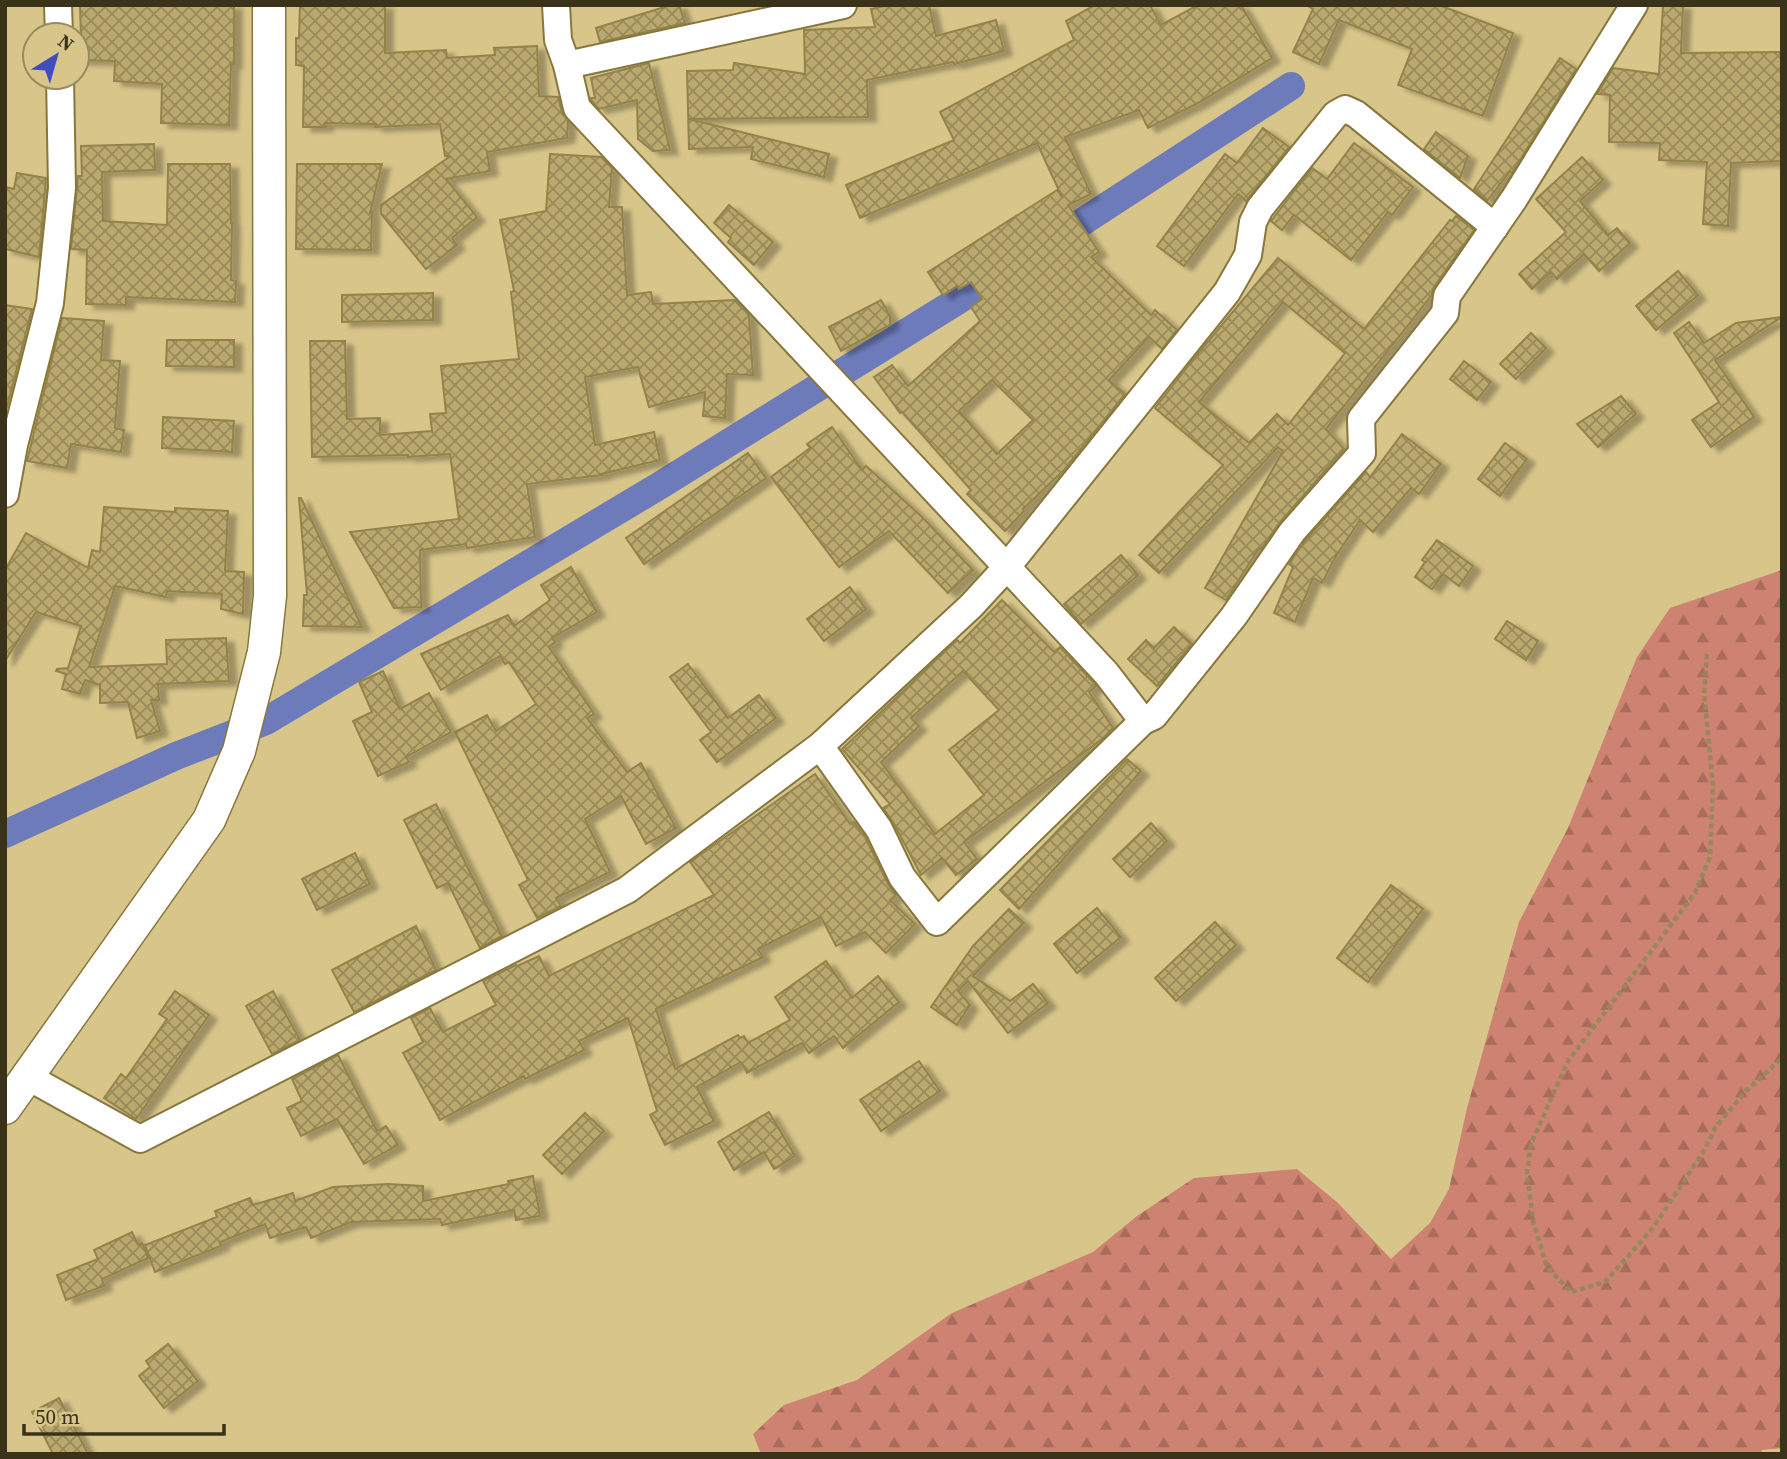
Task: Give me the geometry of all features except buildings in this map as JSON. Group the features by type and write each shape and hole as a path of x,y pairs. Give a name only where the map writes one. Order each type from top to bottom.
{"main road":[{"path":"5,1108 209,820 239,751 264,652 270,596 269,5"}],"street":[{"path":"556,5 558,40 577,108 1105,673 1143,721"},
{"path":"567,65 843,5"},
{"path":"820,746 879,829 902,877 937,922 1143,721 1154,716 1234,616 1293,532 1362,453 1361,419 1445,313 1447,296 1495,227 1634,5"},
{"path":"5,494 14,445 50,303 62,188 60,91"},
{"path":"28,1077 140,1139 628,890 820,746 971,606 1006,568 1227,292 1248,255 1253,222 1260,208 1336,114 1345,109 1356,114 1495,227"}],"path":[{"path":"1707,654 1704,693 1713,785 1710,857 1695,893 1568,1060 1531,1144 1527,1172 1533,1221 1547,1267 1571,1292 1605,1282 1645,1237 1705,1149 1715,1128 1745,1092 1782,1058"}],"green space":[{"path":"1782,570 1782,1448 1762,1450 1761,1454 761,1454 753,1434 784,1405 857,1380 952,1313 1093,1252 1137,1216 1194,1178 1297,1169 1338,1203 1391,1259 1430,1223 1449,1189 1467,1108 1519,922 1568,828 1637,657 1670,608"}],"waterway":[{"path":"1050,243 1291,86"},
{"path":"5,834 176,756 266,721 659,486 1007,270"}]}
